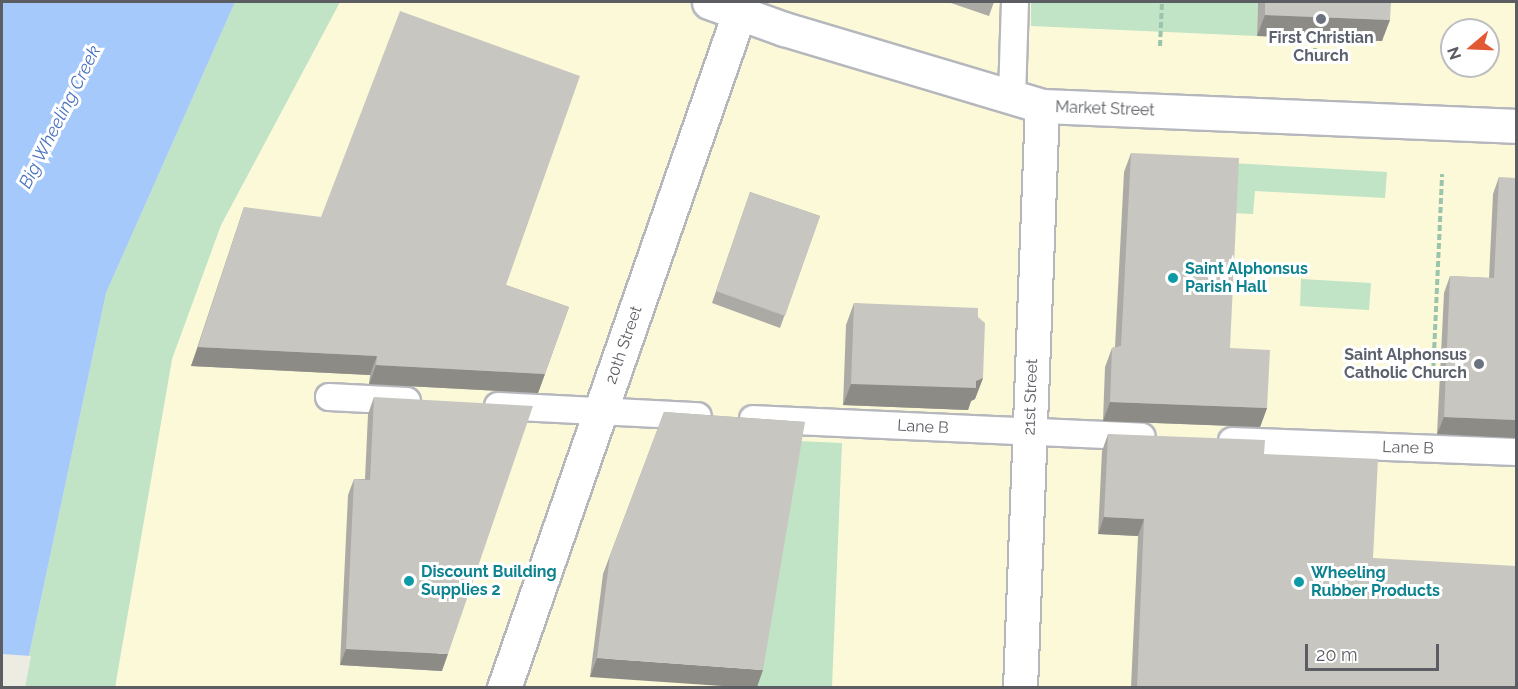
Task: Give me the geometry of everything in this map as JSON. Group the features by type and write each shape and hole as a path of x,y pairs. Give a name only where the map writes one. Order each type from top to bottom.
{"street":[{"name":"Market Street","path":"730,5 1027,102 1516,126"},
{"name":"20th Street","path":"504,687 601,411 730,5"},
{"name":"21st Street","path":"1020,687 1029,433 1027,102"}],"lane":[{"path":"1015,2 1027,102"},
{"path":"329,397 434,403"},
{"name":"Lane B","path":"468,404 1170,439"},
{"name":"Lane B","path":"1205,440 1516,453"}],"path":[{"path":"1160,46 1162,2"},
{"path":"1315,38 1315,54"},
{"path":"1387,373 1433,375 1442,174"}],"shaded area":[{"path":"340,2 1516,2 1516,687 115,688 172,359 221,225"}],"green space":[{"path":"235,2 340,2 221,225 172,359 115,687 22,688 106,293"},
{"path":"1031,2 1258,2 1257,36 1031,26"},
{"path":"1231,163 1387,172 1385,198 1255,191 1253,214 1230,213"},
{"path":"1301,279 1371,283 1369,310 1300,306"},
{"path":"798,441 842,443 832,687 756,688"}],"water":[{"name":"Big Wheeling Creek","path":"2,2 235,2 106,293 22,688 2,687"}],"pier":[{"path":"2,654 31,656 25,688 2,687"}],"building":[{"path":"1265,2 1391,2 1390,20 1265,15"},
{"path":"400,11 580,76 506,285 569,307 545,374 376,365 377,356 198,347 244,207 321,217"},
{"name":"Saint Alphonsus Parish Hall","path":"1131,153 1239,158 1230,348 1270,350 1267,408 1110,402 1112,348 1121,346"},
{"name":"Saint Alphonsus Catholic Church","path":"1499,177 1516,178 1516,420 1444,417 1450,276 1494,278"},
{"path":"750,192 820,216 785,316 716,291"},
{"path":"854,303 978,308 978,317 985,323 983,378 976,381 976,388 851,384"},
{"name":"Discount Building Supplies 2","path":"374,397 533,406 448,654 346,649 354,479 370,480"},
{"path":"664,412 805,422 763,670 597,658 610,555"},
{"path":"1108,434 1265,440 1264,454 1378,459 1373,558 1516,566 1516,687 1137,687 1144,519 1104,517"}],"place":[{"name":"First Christian Church","path":"1321,19"},
{"name":"Saint Alphonsus Parish Hall","path":"1173,278"},
{"name":"Saint Alphonsus Catholic Church","path":"1479,364"},
{"name":"Discount Building Supplies 2","path":"409,581"},
{"name":"Wheeling Rubber Products","path":"1299,582"}]}
